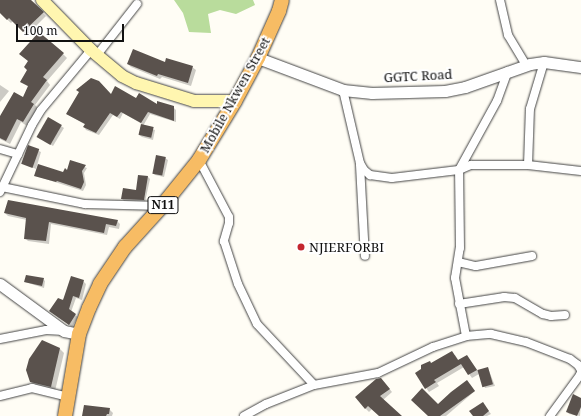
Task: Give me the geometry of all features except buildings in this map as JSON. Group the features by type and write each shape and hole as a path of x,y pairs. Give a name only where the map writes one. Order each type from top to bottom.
{"highway":[{"name":"Mobile Nkwen Street","path":"65,416 79,334 88,308 100,284 125,247 162,206 199,160 236,100 258,58 279,11 282,0"}],"main road":[{"path":"42,0 94,53 122,76 158,90 194,101 236,100"}],"street":[{"path":"500,0 508,35 526,65"},
{"path":"137,4 41,110 1,190 85,204 162,206"},
{"name":"GGTC Road","path":"258,58 343,90 372,93 445,91 465,87 526,65 544,62 581,67"},
{"path":"528,165 530,109 544,62"},
{"path":"466,336 455,278 460,248 458,170 497,101 508,71"},
{"path":"343,90 360,163 365,256"},
{"path":"0,149 18,154"},
{"path":"199,160 229,217 229,224 224,241 238,284 257,324 314,385"},
{"path":"360,163 364,170 370,175 378,178 392,178 458,170 471,165 528,165 581,171"},
{"path":"458,262 476,266 532,256"},
{"path":"0,284 64,331"},
{"path":"459,304 504,297 514,298 543,314 551,316 565,315"},
{"path":"0,339 46,330 79,334"},
{"path":"244,416 266,404 314,385 378,373 433,347 466,336 490,334 526,342 570,359 578,365 581,371 580,375 550,416"},
{"path":"0,396 32,388 68,397"}],"green space":[{"path":"174,0 253,0 255,5 236,14 220,10 208,14 211,33 189,32 183,13"}],"place":[{"name":"NJIERFORBI","path":"301,247"}]}
